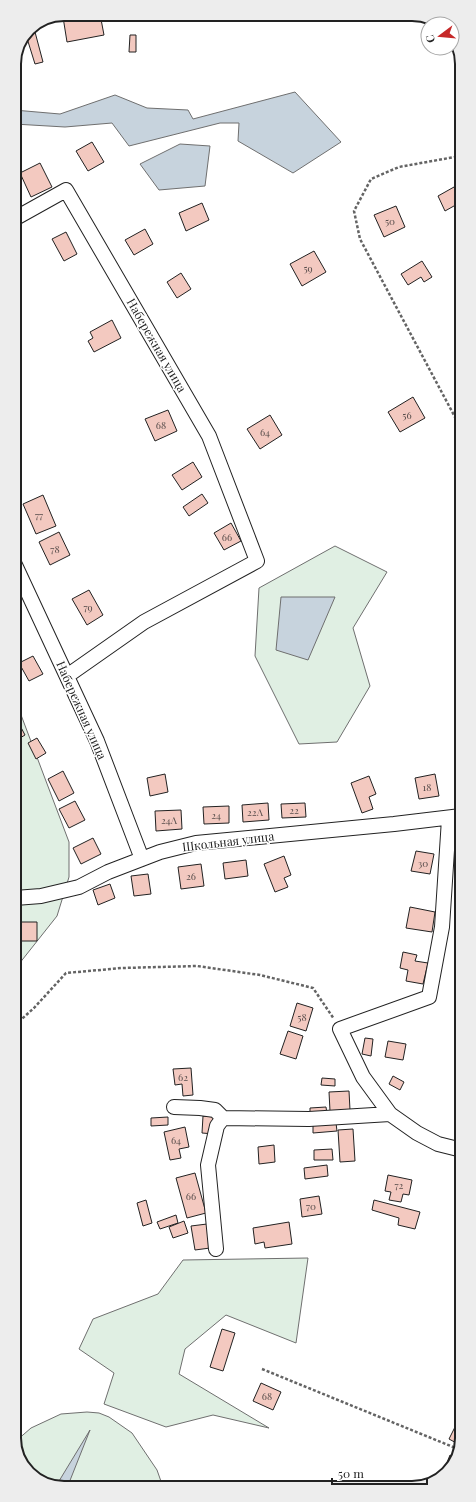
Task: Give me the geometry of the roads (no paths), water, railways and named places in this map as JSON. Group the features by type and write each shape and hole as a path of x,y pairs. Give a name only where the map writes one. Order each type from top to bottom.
{"street":[{"name":"Набережная улица","path":"21,215 66,190 209,436 257,562 144,622 67,676"},
{"name":"Набережная улица","path":"21,578 97,741 142,859"},
{"name":"Школьная улица","path":"21,898 41,896 79,887 108,872 160,852 196,843 455,817 442,927 429,997 340,1029 363,1076 390,1114"},
{"path":"174,1107 215,1110 223,1118 309,1119 390,1114 417,1134 438,1144 455,1148"},
{"path":"216,1249 208,1165 217,1126 223,1118"}]}
